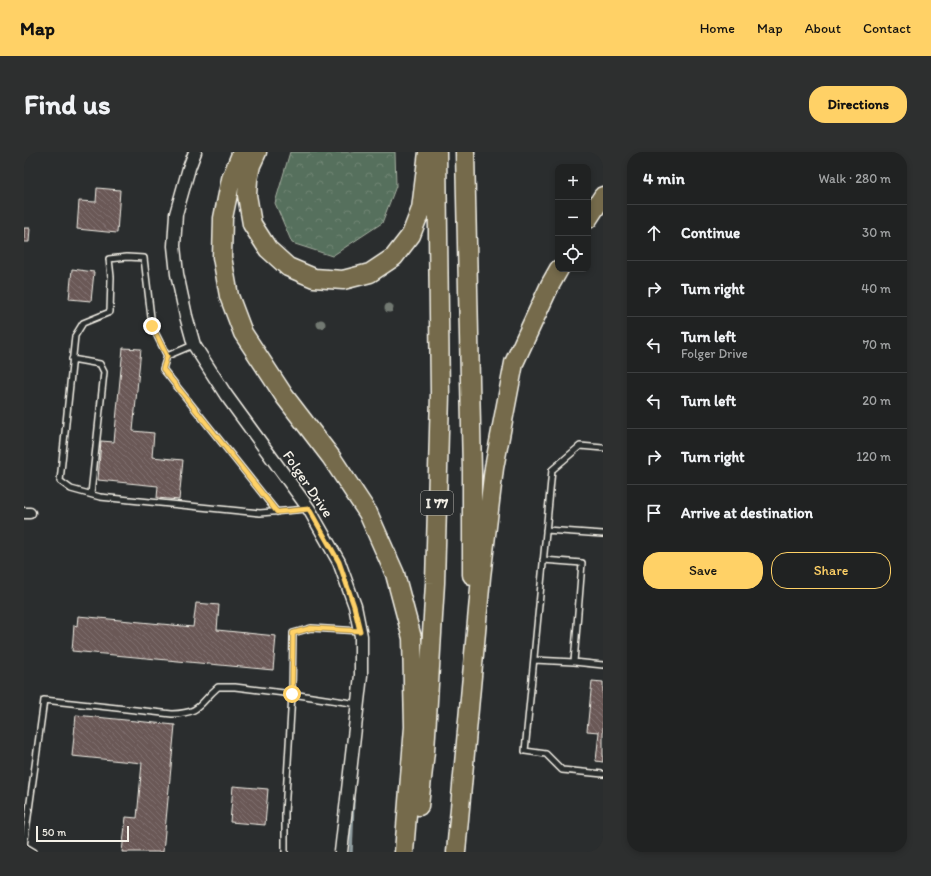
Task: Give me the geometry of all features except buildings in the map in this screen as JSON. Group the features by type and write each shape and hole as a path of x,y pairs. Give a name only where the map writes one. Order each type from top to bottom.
{"highway":[{"path":"242,152 232,179 223,218 222,257 229,296 243,333 285,397 331,457 368,513 395,574 412,638 414,727 404,852"},
{"path":"256,152 248,180 246,195 252,224 268,249 288,267 314,278 342,280 370,273 394,257 411,235 421,209 428,152"},
{"name":"I 77","path":"413,852 424,766 435,583 440,394 437,152"},
{"name":"I 77","path":"456,852 472,688 472,471 465,152"},
{"path":"591,214 603,196"},
{"path":"472,688 481,577 494,468 514,363 557,272"}],"street":[{"name":"Folger Drive","path":"195,152 176,214 174,246 177,274 194,344 226,395 309,509 339,562 354,606 360,631 361,675 359,704 341,852"}],"lane":[{"path":"277,512 163,369 167,356 152,326 144,258 127,257 109,259 111,277 110,312 83,323 74,336 60,481 71,489 100,497 260,514 309,509"},
{"path":"167,356 194,344"},
{"path":"72,360 100,364 104,372 91,494"},
{"path":"603,448 580,446 552,470 525,751 546,754 562,770 603,774"},
{"path":"546,530 603,534"},
{"path":"543,560 582,563 574,662"},
{"path":"285,852 285,813 292,694 293,633 311,628 360,631"},
{"path":"534,660 603,665"},
{"path":"34,852 24,846 44,700 172,714 187,713 198,708 208,695 218,687 235,687 359,704"}],"green space":[{"path":"290,152 395,152 396,186 382,223 332,256 292,243 275,203"}],"waterway":[{"path":"351,852 353,800"}],"route":[{"path":"152,326 167,356 163,369 277,512 309,509 339,562 354,606 360,631 311,628 293,633 292,694"}]}
